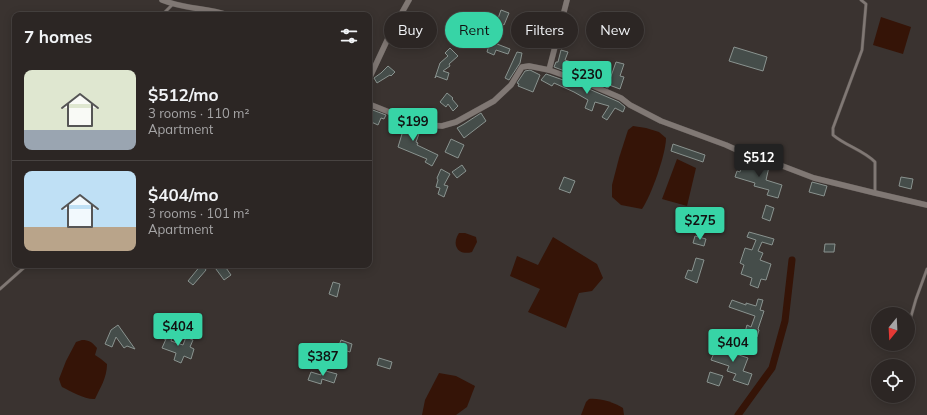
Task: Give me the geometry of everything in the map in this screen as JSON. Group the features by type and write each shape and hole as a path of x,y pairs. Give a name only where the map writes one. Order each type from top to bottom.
{"street":[{"path":"162,0 172,4 217,12"},
{"path":"372,73 391,32 409,0"},
{"path":"549,70 567,0"},
{"path":"372,105 404,118 427,125 442,126 456,122 494,101 511,86 522,67 529,66 549,70 609,92 661,121 814,178 927,205"}],"lane":[{"path":"861,0 866,4 862,50 833,128 833,135 868,155 875,162 874,193"},
{"path":"165,12 172,4"},
{"path":"0,289 24,268"},
{"path":"914,307 927,269"}],"shaded area":[{"path":"881,17 911,27 903,54 873,45"},
{"path":"633,126 659,132 666,138 664,154 657,175 650,195 642,209 621,205 612,197 612,185 619,158 628,130"},
{"path":"677,159 696,168 687,206 662,199"},
{"path":"459,233 465,233 476,237 477,242 472,252 463,252 457,248 456,242"},
{"path":"553,237 597,264 603,278 592,291 579,293 566,328 528,312 540,289 510,276 517,256 538,265"},
{"path":"82,340 89,341 94,344 97,348 95,355 107,364 105,378 95,399 83,397 62,387 59,379 76,342"},
{"path":"439,373 456,376 475,386 467,407 456,415 422,415 425,400"},
{"path":"589,399 602,400 615,404 623,408 624,415 581,415 586,402"}],"building":[{"path":"501,10 509,13 504,25 503,12 500,12"},
{"path":"503,46 510,49 508,54 496,50 494,55 487,52 488,48 503,48"},
{"path":"734,47 767,57 763,71 729,61"},
{"path":"450,48 458,56 449,64 450,66 443,71 449,73 447,80 436,76 435,78 440,63 448,56 445,53"},
{"path":"561,50 568,52 565,60 574,63 570,73 554,67 556,62 558,62"},
{"path":"517,52 522,53 520,63 509,80 505,78"},
{"path":"616,62 624,64 620,76 624,77 620,89 609,85 608,88 581,77 583,71 610,79"},
{"path":"388,66 395,72 391,76 390,75 377,83 374,78"},
{"path":"530,70 540,75 533,92 518,86 519,84 517,83 525,71"},
{"path":"546,74 589,89 619,102 625,107 623,112 615,108 607,120 602,117 609,106 595,102 592,111 585,108 588,100 554,83 552,86 541,80"},
{"path":"447,93 453,98 452,99 458,106 453,111 448,104 446,107 440,102"},
{"path":"372,110 386,115 384,119 381,118 378,125 372,122"},
{"path":"481,113 486,121 464,138 457,128"},
{"path":"395,121 405,126 406,123 421,128 416,142 418,143 417,145 438,155 432,166 425,162 427,159 398,147 402,134 392,130"},
{"path":"451,139 464,145 458,158 445,152"},
{"path":"673,144 705,155 703,162 671,151"},
{"path":"743,161 769,167 766,180 782,185 778,198 767,195 769,190 754,186 755,183 735,177 737,171 740,172"},
{"path":"462,165 466,171 457,178 452,172"},
{"path":"441,169 450,174 444,185 448,186 444,197 438,194 440,188 436,187 438,180 437,178"},
{"path":"564,177 575,181 570,193 559,189"},
{"path":"901,177 913,179 911,189 899,186"},
{"path":"812,182 827,186 824,196 809,192"},
{"path":"766,205 774,208 770,221 762,218"},
{"path":"749,232 774,239 772,245 762,242 758,251 763,253 760,260 771,264 766,280 761,279 758,288 750,285 752,278 741,274 744,265 740,263 745,248 752,250 756,240 747,237"},
{"path":"695,236 706,239 704,246 693,243"},
{"path":"825,244 835,244 834,252 824,252"},
{"path":"696,258 704,260 697,283 685,278 688,270 692,271"},
{"path":"199,268 205,268 206,270 193,285 188,281"},
{"path":"215,268 226,268 231,275 224,280"},
{"path":"333,282 340,284 337,297 329,294"},
{"path":"758,299 763,300 760,310 764,311 757,337 745,332 747,325 751,327 755,316 729,307 732,300 746,305 746,303 756,306"},
{"path":"118,325 135,349 127,346 124,348 116,337 112,347 105,344 111,330"},
{"path":"168,328 175,331 171,341 183,345 186,337 193,340 190,347 194,349 191,359 184,356 181,363 174,360 176,353 162,348 166,339 164,339"},
{"path":"341,340 352,344 350,352 338,348"},
{"path":"723,340 732,344 730,352 748,358 743,371 752,374 748,385 733,380 736,374 727,371 729,366 711,360 714,353 718,354"},
{"path":"379,358 392,362 390,369 377,365"},
{"path":"322,370 337,374 334,383 322,379 321,384 308,380 311,372 321,375"},
{"path":"710,372 723,376 719,386 707,382"}],"waterway":[{"path":"738,415 772,368 785,321 792,260"}]}
